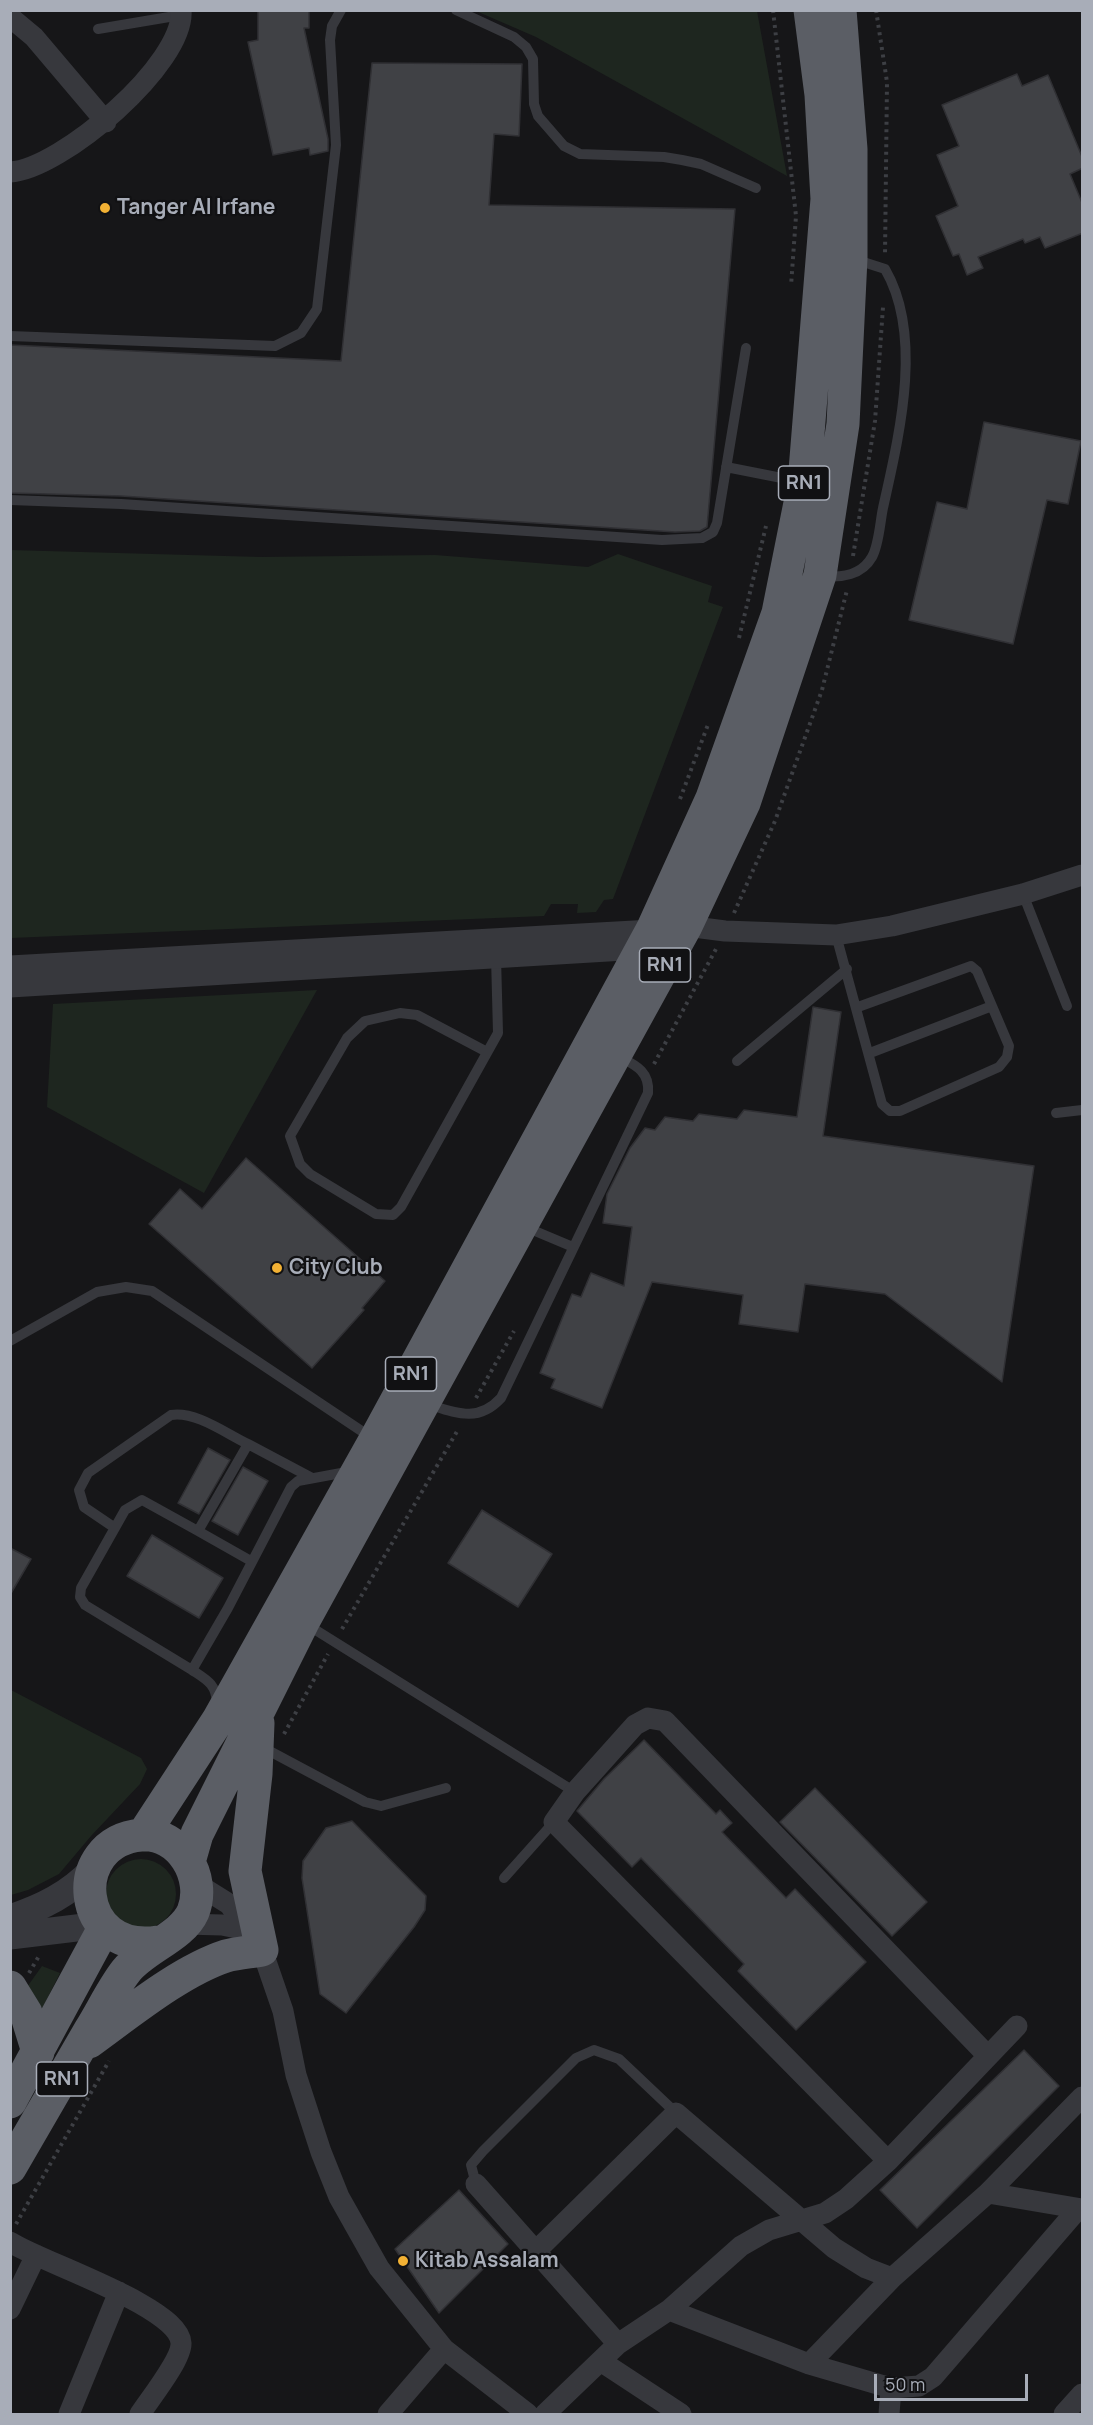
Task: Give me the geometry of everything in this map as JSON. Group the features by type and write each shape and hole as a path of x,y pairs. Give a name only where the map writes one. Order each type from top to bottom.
{"highway":[{"name":"RN1","path":"143,1835 218,1720 375,1440 646,939 712,798 778,612 804,483 827,199 821,95 810,10"},
{"name":"RN1","path":"10,2168 126,1970 158,1942 173,1935 185,1924 195,1905 193,1873 197,1834 257,1728 303,1622 426,1404 686,926 744,803 820,575 843,424 851,258 851,149 840,10"},
{"path":"78,2050 179,1980 255,1940 245,1871 256,1774 257,1728"},
{"path":"158,1942 129,1942 102,1926 91,1905 89,1892 93,1869 102,1855 115,1844 143,1835 164,1840 178,1849 193,1873"},
{"name":"RN1","path":"10,2102 102,1926"},
{"path":"13,1990 35,2034 38,2052"}],"street":[{"path":"10,172 20,172 45,163 106,122 152,73 175,36 181,13"},
{"path":"10,17 34,37 106,122"},
{"path":"686,926 725,932 836,935 892,926 1023,894 1083,875"},
{"path":"10,987 496,957 646,939"},
{"path":"10,966 646,939"},
{"path":"888,2161 554,1822 575,1792 635,1725 648,1718 665,1721 988,2056"},
{"path":"10,1918 68,1893 93,1869"},
{"path":"193,1873 229,1904 255,1940 283,2011 303,2097 339,2197 379,2268 444,2349 528,2415"},
{"path":"185,1924 222,1925 255,1940"},
{"path":"10,1936 102,1926"},
{"path":"545,2415 618,2344 669,2310 741,2246 769,2230 825,2213 846,2199 888,2161 1017,2026"},
{"path":"808,2364 892,2278 988,2193 1083,2097"},
{"path":"537,2250 676,2113 834,2248 867,2268 892,2278"},
{"path":"476,2184 537,2250 618,2344"},
{"path":"988,2193 1080,2209"},
{"path":"669,2310 808,2364 891,2388 919,2386 933,2377 1080,2209"},
{"path":"12,2243 119,2292 169,2323 181,2343 178,2355 140,2415"},
{"path":"10,2309 36,2255"},
{"path":"69,2415 119,2292"},
{"path":"388,2415 444,2349"},
{"path":"602,2362 681,2415"},
{"path":"889,2415 891,2388"},
{"path":"1064,2415 1083,2394"}],"lane":[{"path":"10,336 275,346 301,333 317,309 336,145 330,40 333,26 341,10"},
{"path":"456,10 514,37 525,47 533,59 534,104 538,116 564,146 580,154 664,157 701,164 756,188"},
{"path":"98,29 181,13"},
{"path":"820,575 837,578 850,575 872,557 901,422 904,322 894,284 885,269 851,258"},
{"path":"10,500 122,504 662,540 702,538 713,532 717,523 746,348"},
{"path":"726,467 804,483"},
{"path":"1023,894 1067,1006"},
{"path":"836,935 858,1007 882,1104 890,1111 900,1111 999,1067 1007,1057 1009,1046 977,971 971,966 858,1007"},
{"path":"487,1052 417,1015 400,1013 365,1021 347,1038 290,1136 300,1164 310,1174 376,1214 393,1215 401,1207 498,1033 496,957"},
{"path":"737,1061 847,969"},
{"path":"870,1053 992,1006"},
{"path":"426,1404 466,1416 482,1413 493,1407 501,1398 648,1093 649,1085 643,1070 617,1055"},
{"path":"1056,1113 1083,1110"},
{"path":"523,1226 573,1247"},
{"path":"10,1341 97,1292 126,1287 152,1291 375,1440"},
{"path":"115,1528 84,1507 80,1490 88,1473 171,1415 180,1413 195,1418 312,1478"},
{"path":"198,1532 248,1444"},
{"path":"192,1670 228,1608 291,1487 298,1481 358,1470"},
{"path":"218,1720 217,1690 211,1682 85,1605 80,1597 81,1588 125,1510 142,1500 251,1561"},
{"path":"303,1622 575,1792"},
{"path":"257,1728 365,1802 381,1806 446,1788"},
{"path":"504,1878 554,1822"},
{"path":"476,2184 471,2165 483,2151 576,2058 594,2050 619,2059 676,2113"}],"path":[{"path":"773,10 796,216 791,287"},
{"path":"738,643 767,522"},
{"path":"677,809 709,721"},
{"path":"13,1990 58,1931"},
{"path":"12,2243 114,2053"}],"shaded area":[{"path":"476,11 757,11 787,176 536,37"},
{"path":"10,550 261,557 435,555 588,567 618,554 712,586 708,602 723,607 613,899 604,900 596,912 577,913 578,904 551,904 544,916 11,938"},
{"path":"317,990 204,1193 47,1107 53,1004"},
{"path":"11,1690 141,1758 147,1769 140,1784 59,1874 28,1890 11,1895"},
{"path":"141,1859 154,1862 166,1869 173,1881 176,1894 173,1907 166,1919 154,1926 141,1929 128,1926 116,1919 109,1907 106,1894 109,1881 116,1869 128,1862"},
{"path":"42,1966 60,1973 37,2019 22,1994"}],"building":[{"path":"258,10 309,10 309,28 304,28 328,139 328,151 310,155 309,148 273,155 248,42 258,40"},
{"path":"372,63 522,64 519,136 494,134 489,205 735,209 707,527 700,531 675,532 121,496 10,493 10,345 341,361"},
{"path":"1017,74 1022,86 1048,75 1083,159 1083,168 1070,174 1083,205 1083,233 1045,248 1040,237 1025,243 1023,239 978,257 983,268 967,275 959,254 953,256 936,216 958,206 937,155 959,146 942,105"},
{"path":"984,422 1081,441 1068,504 1047,500 1013,644 909,620 937,502 967,509"},
{"path":"813,1007 841,1012 823,1136 1034,1166 1002,1382 885,1294 805,1284 798,1332 739,1324 743,1295 652,1282 602,1408 551,1388 555,1379 540,1373 572,1294 581,1297 591,1273 624,1286 632,1227 603,1223 607,1194 630,1148 645,1128 655,1130 665,1117 693,1121 699,1114 737,1119 744,1110 797,1117"},
{"path":"246,1158 385,1281 362,1308 364,1310 312,1368 149,1224 180,1189 202,1209"},
{"path":"208,1448 230,1460 199,1514 178,1503"},
{"path":"243,1467 268,1481 238,1535 212,1521"},
{"path":"482,1510 552,1554 518,1607 448,1563"},
{"path":"152,1535 223,1578 199,1618 127,1576"},
{"path":"10,1548 31,1559 10,1595"},
{"path":"644,1740 716,1814 720,1810 732,1823 722,1832 786,1898 795,1889 866,1962 796,2030 738,1971 744,1964 641,1858 632,1867 577,1811 604,1779"},
{"path":"815,1788 927,1902 892,1936 780,1822"},
{"path":"352,1821 426,1896 425,1910 414,1927 346,2013 320,1994 302,1878 303,1861 326,1828"},
{"path":"1024,2050 1059,2086 917,2228 880,2190"},
{"path":"459,2190 508,2244 439,2313 395,2249"}],"place":[{"name":"Tanger Al Irfane","path":"105,208"},
{"name":"City Club","path":"277,1268"},
{"name":"Kitab Assalam","path":"403,2261"}]}
